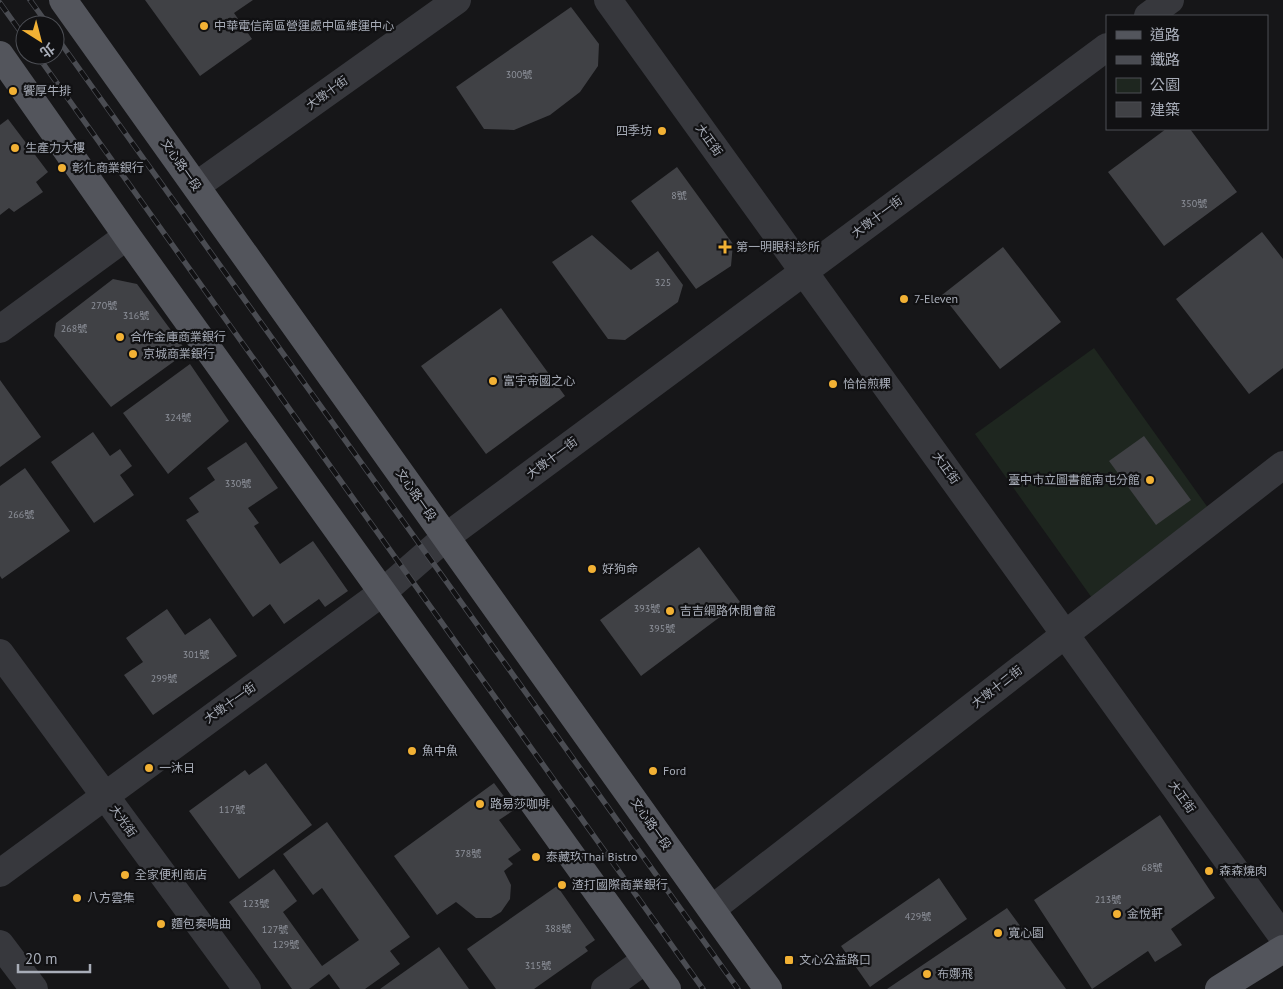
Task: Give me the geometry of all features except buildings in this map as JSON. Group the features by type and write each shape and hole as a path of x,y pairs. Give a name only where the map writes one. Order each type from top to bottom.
{"main road":[{"name":"文心路一段","path":"63,0 768,989"},
{"path":"0,55 127,236 383,592 644,961 666,989"},
{"path":"1219,989 1283,949"}],"street":[{"name":"大墩十街","path":"196,186 457,0"},
{"name":"大正街","path":"608,0 1283,936"},
{"path":"1149,15 1170,0"},
{"name":"大墩十一街","path":"0,872 383,592 446,537 1106,48"},
{"path":"0,329 127,236"},
{"name":"大墩十二街","path":"712,910 1283,465"},
{"name":"大光街","path":"0,653 246,989"},
{"path":"0,944 34,989"},
{"path":"605,989 644,961"}],"green space":[{"path":"1094,348 1211,512 1092,598 975,434"}],"railway":[{"path":"30,0 41,15"},
{"path":"0,3 15,24"},
{"path":"65,49 738,989"},
{"path":"44,65 703,989"}],"place":[{"name":"中華電信南區營運處中區維運中心","path":"204,26"},
{"name":"饗厚牛排","path":"13,91"},
{"name":"四季坊","path":"662,131"},
{"name":"生產力大樓","path":"15,148"},
{"name":"彰化商業銀行","path":"62,168"},
{"name":"第一明眼科診所","path":"725,247"},
{"name":"7-Eleven","path":"904,299"},
{"name":"合作金庫商業銀行","path":"120,337"},
{"name":"京城商業銀行","path":"133,354"},
{"name":"富宇帝國之心","path":"493,381"},
{"name":"恰恰煎粿","path":"833,384"},
{"name":"臺中市立圖書館南屯分館","path":"1150,480"},
{"name":"好狗命","path":"592,569"},
{"name":"吉吉網路休閒會館","path":"670,611"},
{"name":"魚中魚","path":"412,751"},
{"name":"一沐日","path":"149,768"},
{"name":"Ford","path":"653,771"},
{"name":"路易莎咖啡","path":"480,804"},
{"name":"泰藏玖Thai Bistro","path":"536,857"},
{"name":"森森燒肉","path":"1209,871"},
{"name":"全家便利商店","path":"125,875"},
{"name":"渣打國際商業銀行","path":"562,885"},
{"name":"八方雲集","path":"77,898"},
{"name":"金悅軒","path":"1117,914"},
{"name":"麵包奏鳴曲","path":"161,924"},
{"name":"寬心園","path":"998,933"},
{"name":"文心公益路口","path":"789,960"},
{"name":"布娜飛","path":"927,974"}]}
